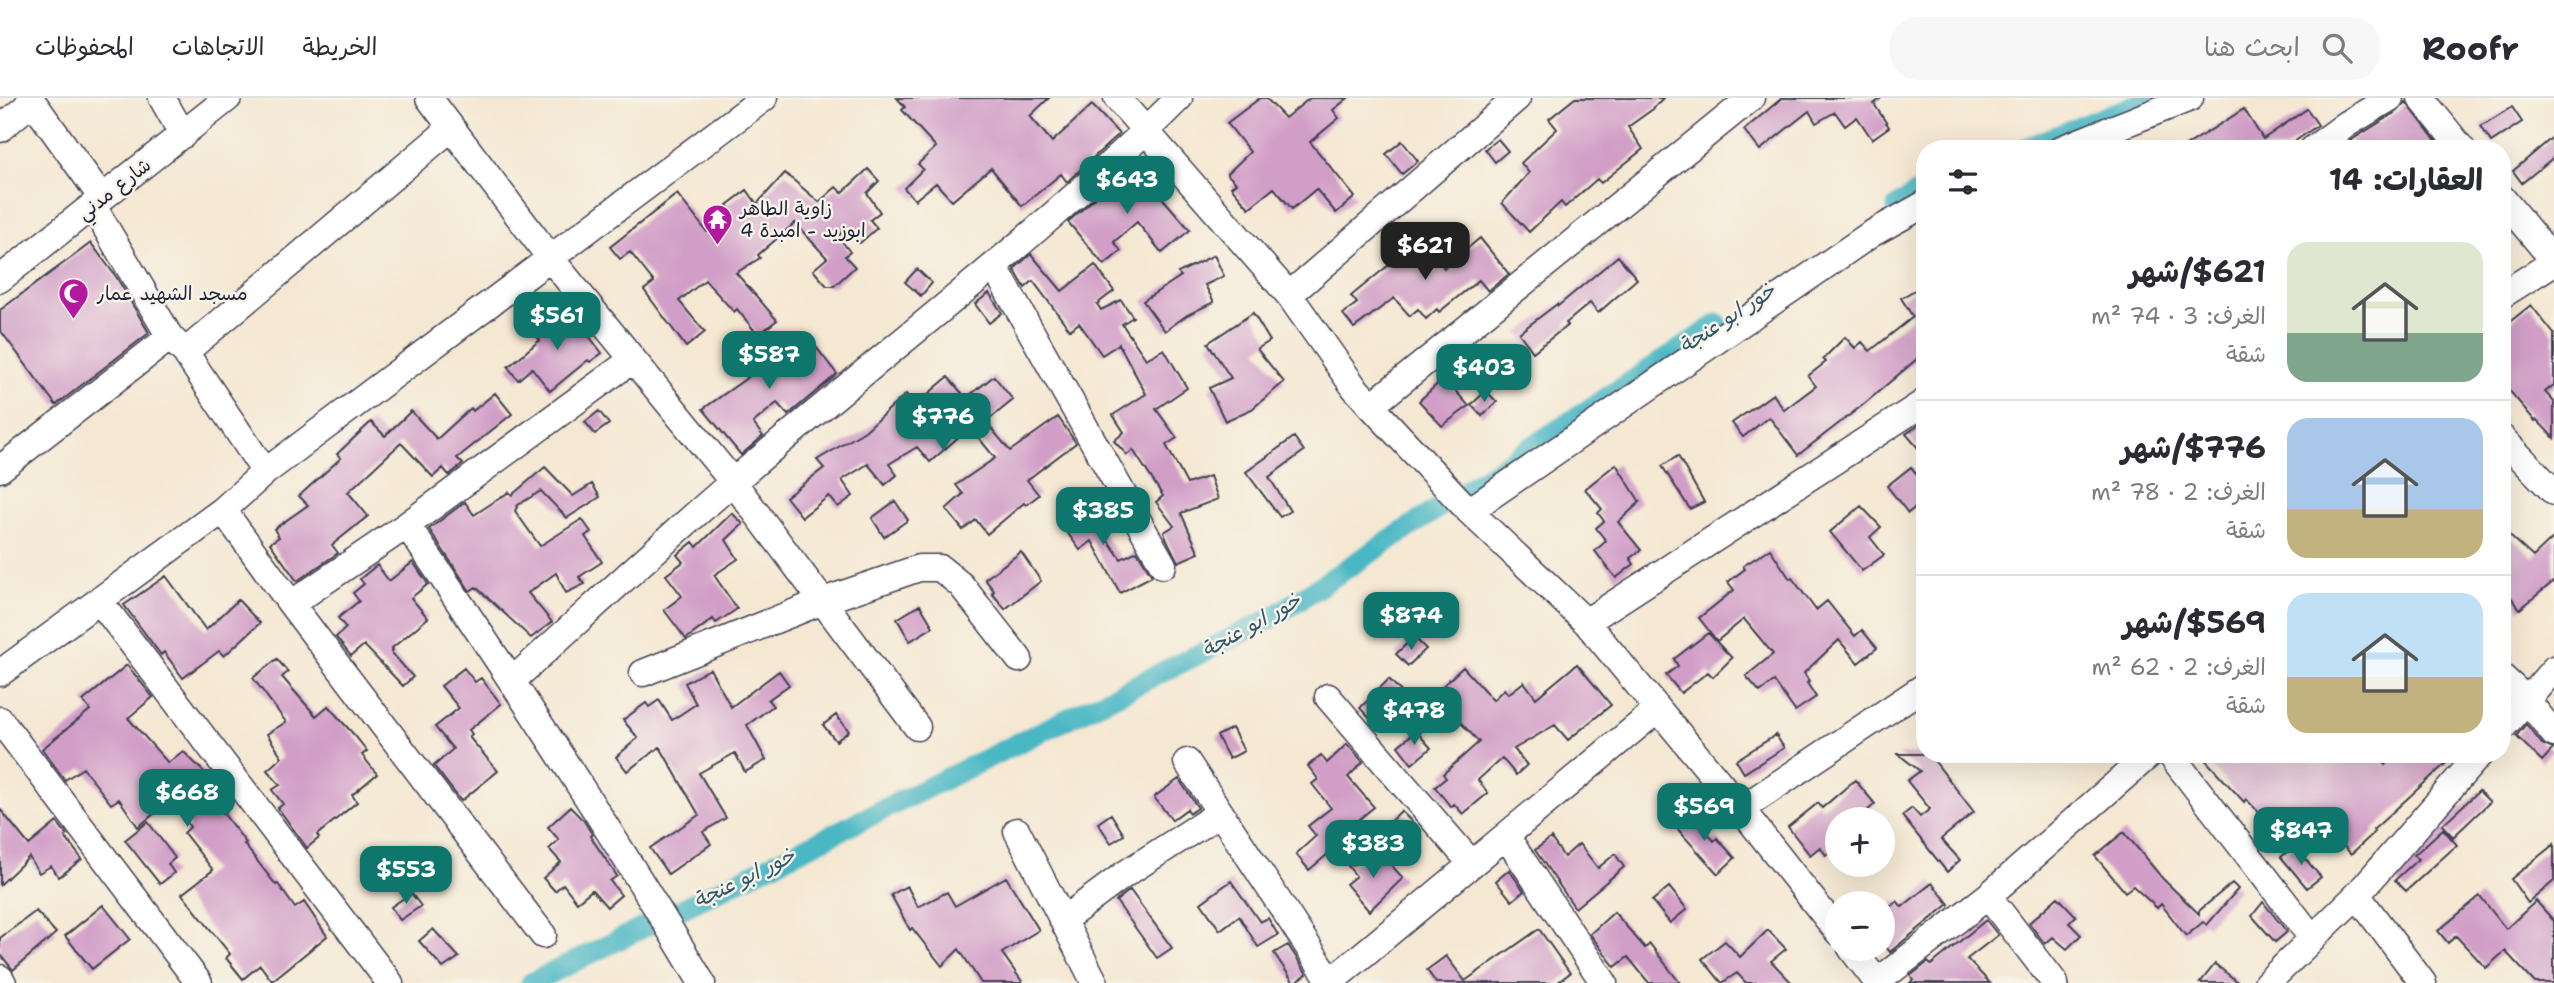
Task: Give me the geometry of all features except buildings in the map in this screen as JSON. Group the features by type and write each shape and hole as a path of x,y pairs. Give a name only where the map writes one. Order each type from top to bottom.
{"street":[{"path":"162,98 183,135"},
{"name":"شارع مدني","path":"0,279 228,98"},
{"path":"429,98 551,259 733,482 917,727"},
{"path":"0,673 223,510 265,472 764,98"},
{"path":"1117,98 1289,295 1354,387 1371,406 1469,511 1587,622 1825,916"},
{"path":"513,680 733,482 994,265 1146,131 1179,98"},
{"path":"1371,406 1751,98"},
{"path":"2084,140 2190,98"},
{"path":"2325,140 2390,98"},
{"path":"2421,98 2455,140"},
{"path":"0,129 31,100 98,202 177,344 265,472"},
{"path":"1289,295 1506,101"},
{"path":"0,469 177,344 451,128"},
{"path":"1469,511 1871,234 1916,209"},
{"path":"2511,209 2554,262 2511,289"},
{"path":"994,265 1164,565"},
{"path":"291,604 407,525 632,360"},
{"path":"1587,622 1916,408"},
{"path":"2511,447 2554,492"},
{"path":"223,510 291,604 543,935"},
{"path":"407,525 513,680 640,879 702,983"},
{"path":"643,673 823,601 919,568 940,568 961,585 1019,659"},
{"path":"99,600 390,983"},
{"path":"2511,718 2554,669"},
{"path":"2511,685 2528,700 2554,734"},
{"path":"1741,809 1916,692"},
{"path":"1328,697 1471,863"},
{"path":"1187,762 1330,982 1658,709"},
{"path":"0,720 199,983"},
{"path":"1861,961 1877,983 1988,896 2140,763"},
{"path":"2177,763 2313,939"},
{"path":"2267,983 2357,895 2472,763"},
{"path":"1063,920 1125,874 1220,813"},
{"path":"1017,831 1063,920 1088,980"},
{"path":"1506,836 1604,983"},
{"path":"2357,895 2424,983"},
{"path":"1988,896 2055,983"},
{"path":"0,978 4,983"}],"waterway":[{"name":"خور ابو عنجة","path":"2046,140 2153,98"},
{"name":"خور ابو عنجة","path":"1897,207 1916,194"},
{"name":"خور ابو عنجة","path":"531,983 1270,619 1718,324"}],"place":[{"name":"زاوية الطاهر ابوزيد - امبدة 4","path":"717,246"},
{"name":"مسجد الشهيد عمار","path":"74,320"}]}
